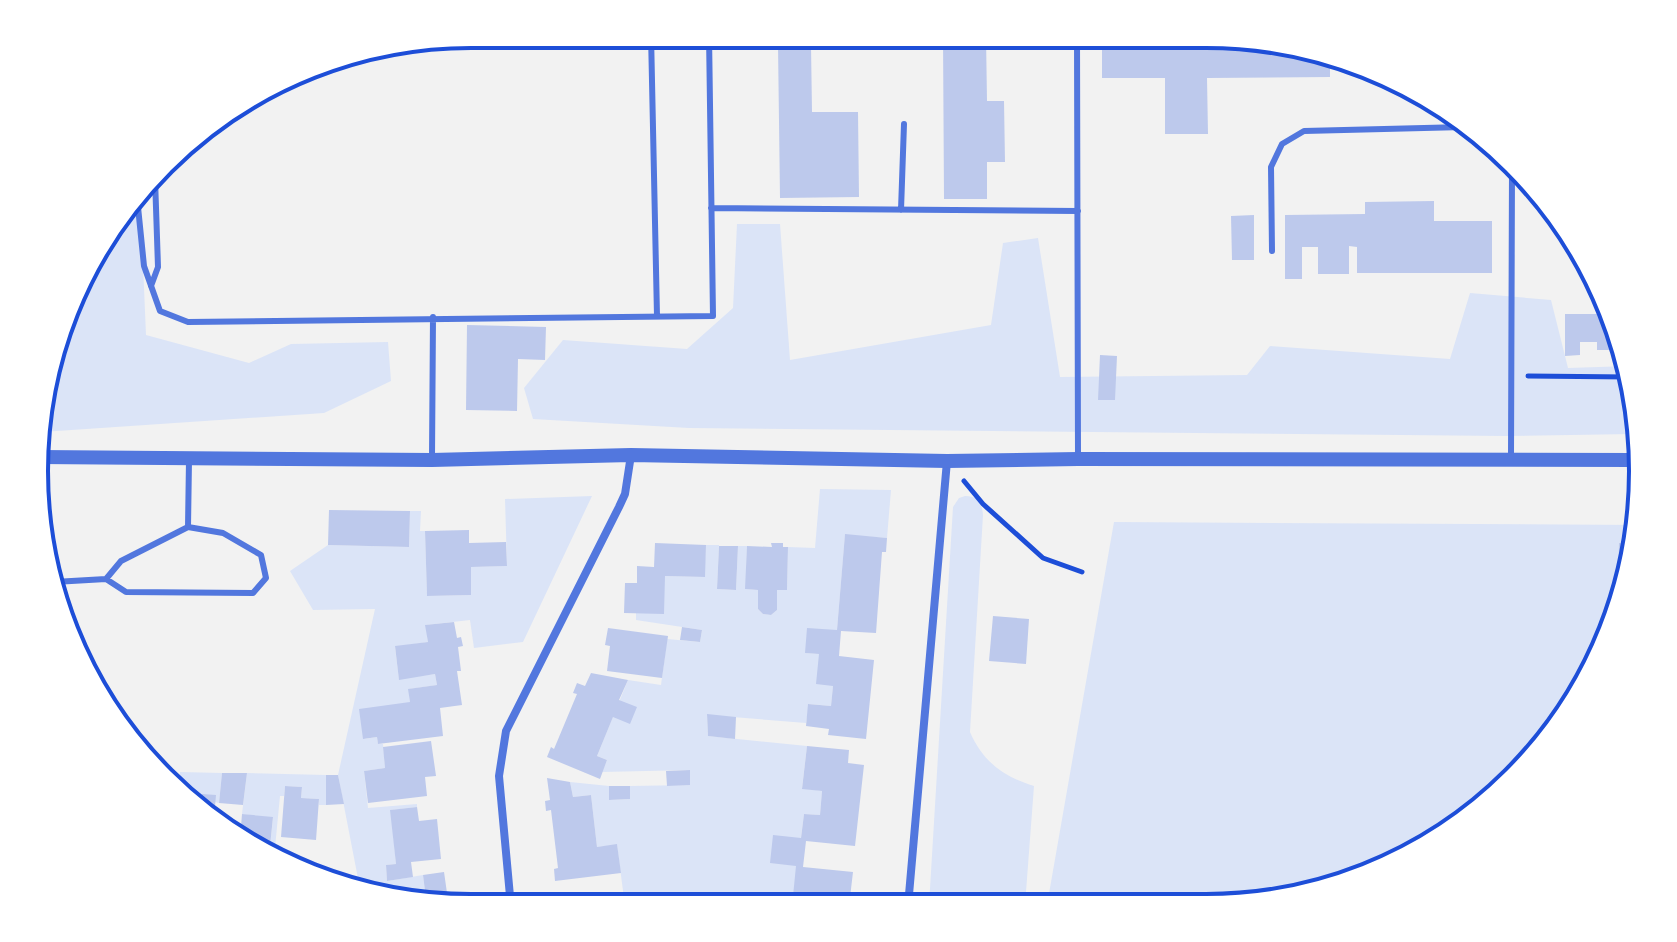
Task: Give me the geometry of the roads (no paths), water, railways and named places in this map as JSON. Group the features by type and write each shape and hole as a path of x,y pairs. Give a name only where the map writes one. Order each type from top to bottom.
{"street":[{"path":"510,894 499,776 506,731 625,494 631,455"},
{"path":"48,457 432,460 631,455 947,461 1629,460"},
{"path":"909,894 947,461"}],"lane":[{"path":"651,48 657,316"},
{"path":"138,209 144,266 160,311 188,322 713,316 709,48"},
{"path":"1077,48 1078,459"},
{"path":"901,210 904,124"},
{"path":"1272,251 1271,167 1282,144 1304,131 1453,127"},
{"path":"1511,461 1512,179"},
{"path":"151,286 158,267 155,189"},
{"path":"711,208 1078,211"},
{"path":"432,460 433,317"},
{"path":"188,527 189,460"},
{"path":"62,582 106,579 126,592 253,593 266,578 261,555 223,533 188,527 121,561 106,579"}]}
